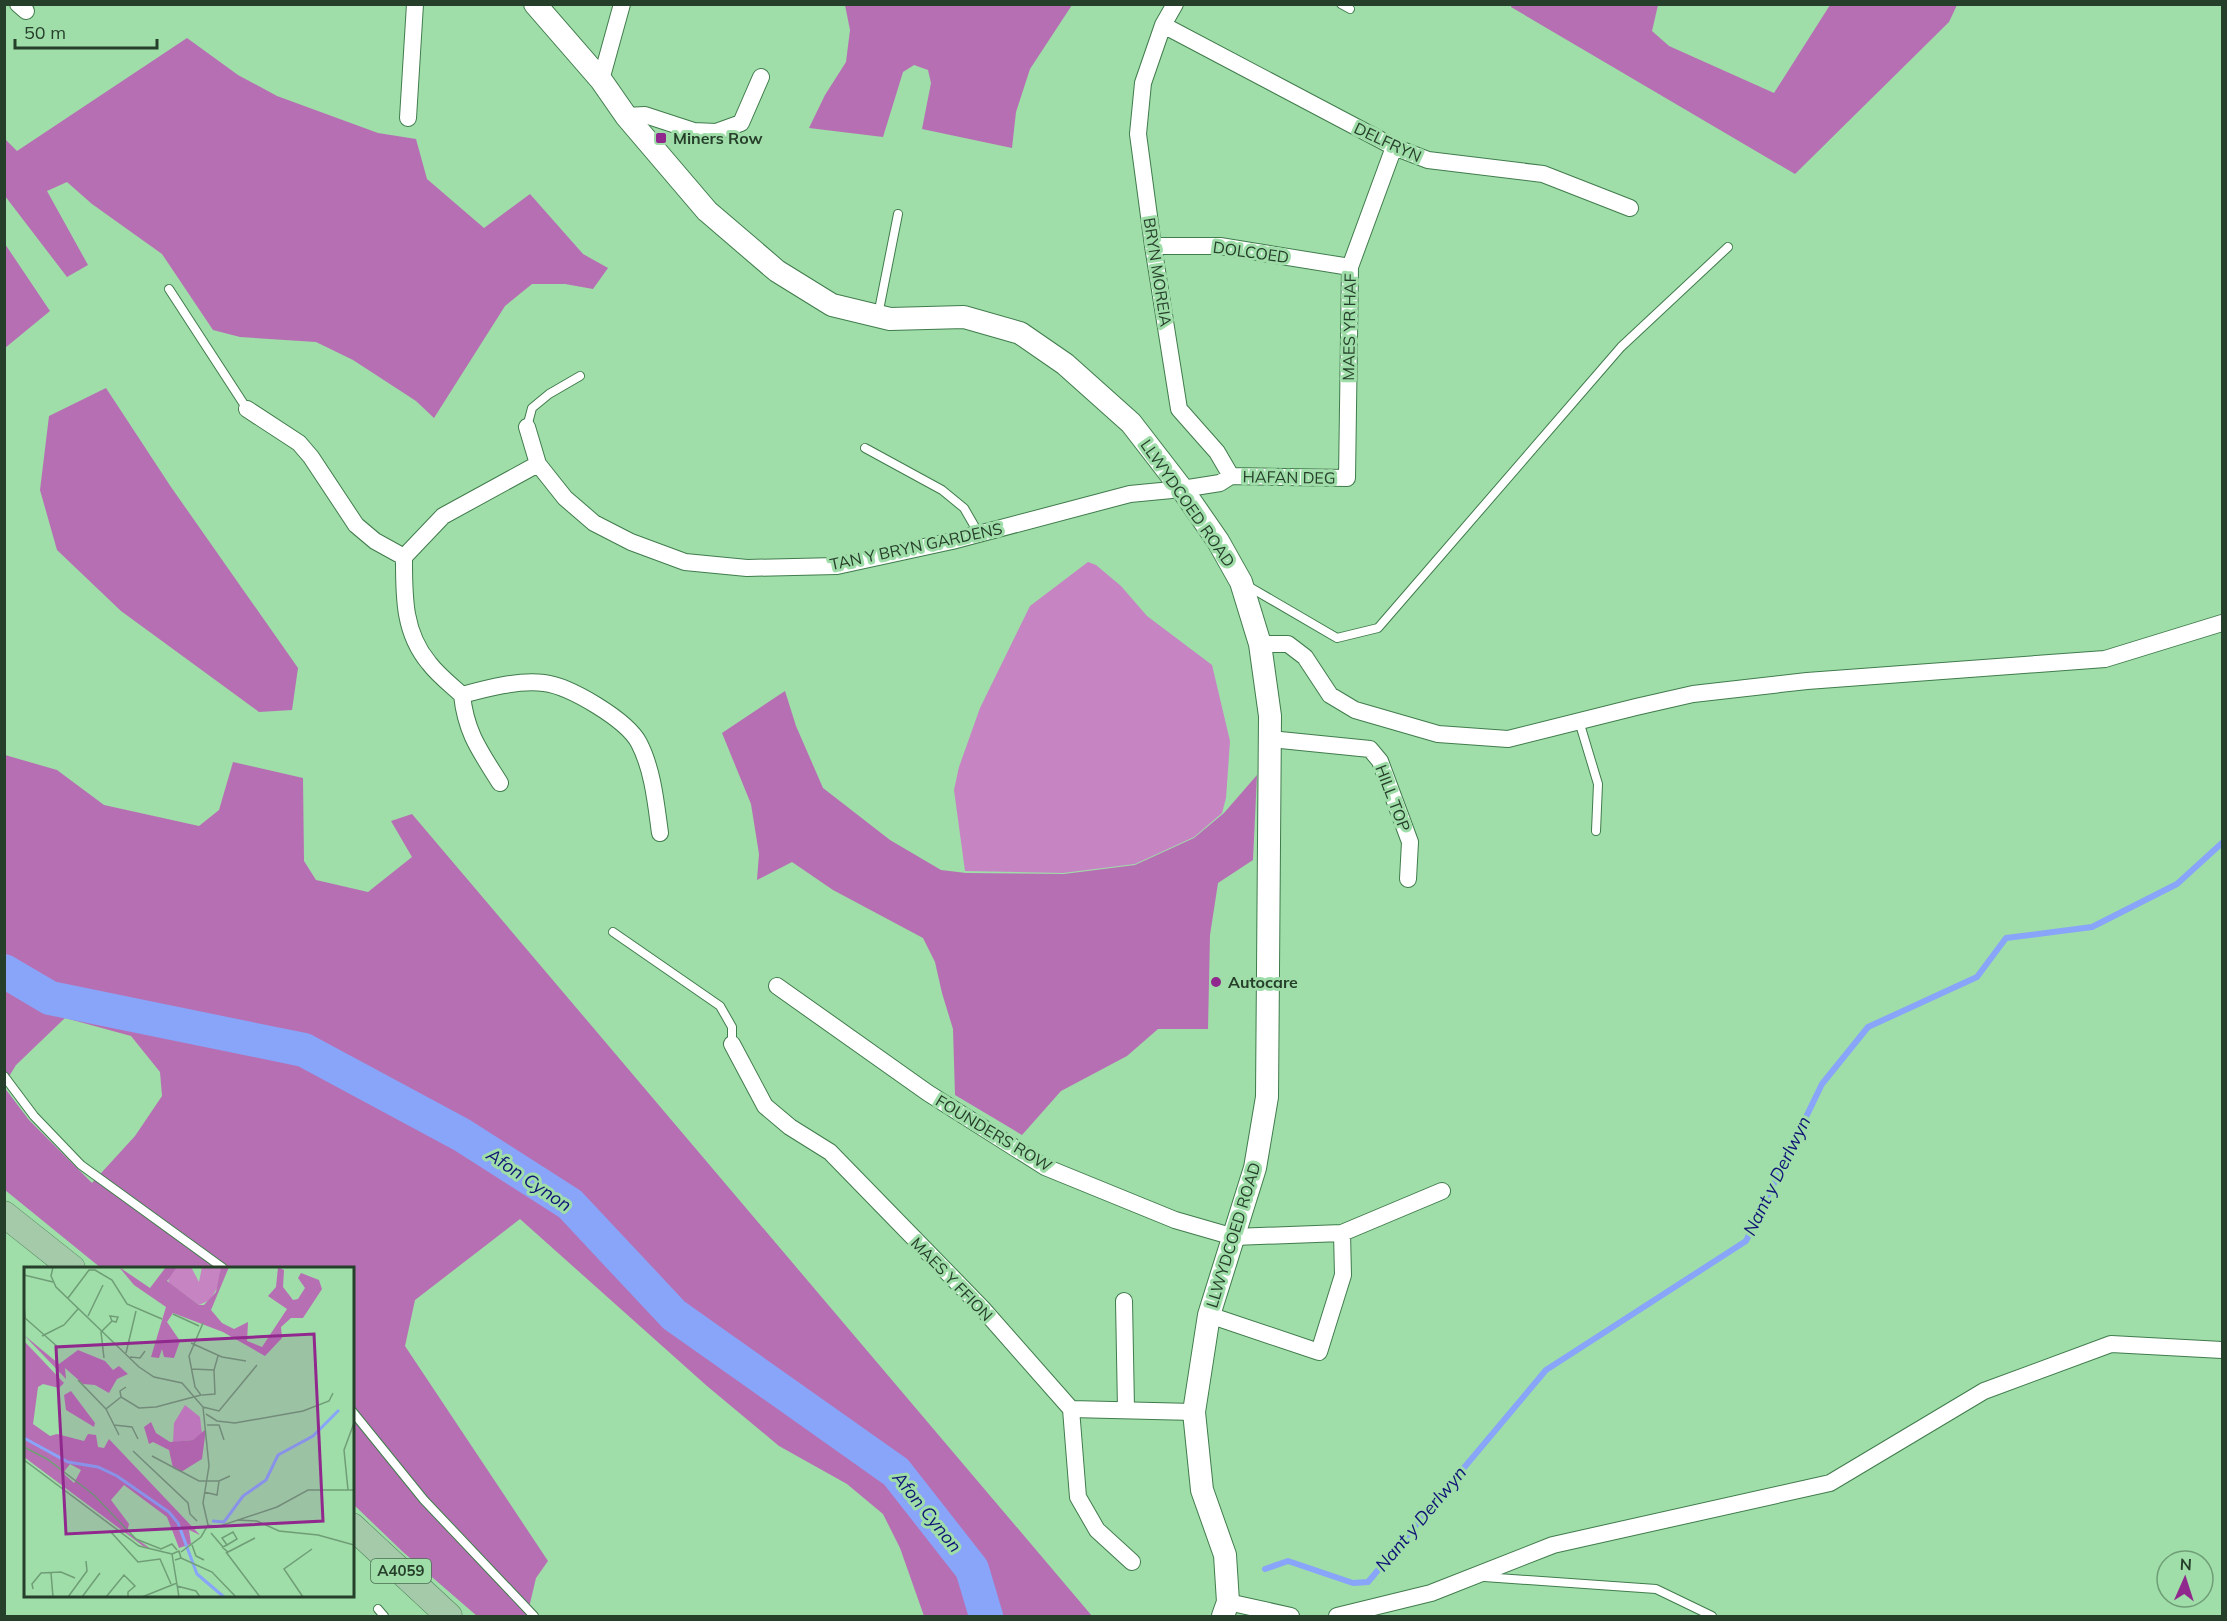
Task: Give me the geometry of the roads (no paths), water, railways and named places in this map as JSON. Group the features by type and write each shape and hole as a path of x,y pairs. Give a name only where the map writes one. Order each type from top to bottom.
{"main road":[{"name":"LLWYDCOED ROAD","path":"535,4 601,80 626,116 707,211 777,272 832,305 890,319 964,317 1020,333 1065,364 1131,423 1182,489 1218,541 1241,582 1260,644 1270,716 1267,1097 1255,1168 1209,1315 1194,1412 1202,1490 1225,1555 1225,1609"},
{"path":"4,1214 70,1267"},
{"name":"A4059","path":"354,1528 449,1617"}],"street":[{"path":"408,118 415,4"},
{"path":"601,80 622,4"},
{"name":"BRYN MOREIA","path":"1175,4 1163,25 1143,82 1138,134 1152,246 1179,408 1217,452 1231,476"},
{"name":"DELFRYN","path":"1163,25 1394,147 1428,160 1543,174 1630,208"},
{"path":"626,116 645,115 694,131 716,132 741,123 761,77"},
{"name":"MAES YR HAF","path":"1347,478 1350,267 1394,147"},
{"name":"DOLCOED","path":"1152,246 1220,246 1350,267"},
{"path":"247,409 299,443 311,457 356,525 375,541 404,557"},
{"name":"TAN Y BRYN GARDENS","path":"527,427 538,464 565,498 594,523 631,542 685,562 747,568 837,566 979,534 1130,494 1182,489"},
{"path":"500,783 472,738 464,716 462,695 429,664 417,647 405,609 404,557 443,516 538,464"},
{"path":"1182,489 1220,483 1231,476"},
{"name":"HAFAN DEG","path":"1231,476 1347,478"},
{"path":"1260,644 1288,644 1305,657 1330,695 1355,710 1438,734 1508,739 1693,694 1807,681 2105,659 2223,623"},
{"path":"462,695 515,684 546,683 570,692 621,720 639,743 654,791 660,833"},
{"name":"HILL TOP","path":"1269,739 1370,749 1380,761 1410,842 1408,879"},
{"name":"FOUNDERS ROW","path":"777,986 928,1093 1045,1167 1175,1220 1234,1237 1342,1233"},
{"name":"MAES Y FFION","path":"732,1044 765,1106 790,1127 830,1152 982,1308 1071,1409"},
{"path":"1209,1315 1319,1352 1343,1275 1342,1233 1442,1191"},
{"path":"1124,1301 1126,1409"},
{"path":"1337,1617 1431,1593 1553,1545 1830,1483 1984,1391 2111,1344 2223,1350"},
{"path":"1132,1562 1097,1530 1078,1497 1071,1409 1194,1412"},
{"path":"1225,1609 1291,1617"}],"lane":[{"path":"878,316 898,214"},
{"path":"1241,582 1337,638 1378,628 1621,347 1728,247"},
{"path":"169,289 247,409"},
{"path":"527,427 532,408 549,394 580,376"},
{"path":"865,448 942,490 964,508 979,534"},
{"path":"1579,720 1598,784 1596,831"},
{"path":"613,932 720,1006 732,1027 732,1044"},
{"path":"4,1076 34,1116 81,1165 220,1267"},
{"path":"354,1413 424,1500 534,1617"},
{"path":"1474,1576 1656,1589 1712,1617"},
{"path":"378,1609 384,1617"}],"waterway":[{"name":"Nant y Derlwyn","path":"1265,1569 1288,1561 1353,1583 1368,1582 1546,1370 1746,1241 1822,1084 1868,1027 1977,977 2006,938 2092,927 2177,884 2222,843"},
{"name":"Afon Cynon","path":"4,971 50,998 304,1050 462,1135 570,1204 674,1315 896,1472 972,1569 986,1616"}],"place":[{"name":"Miners Row","path":"661,138"},
{"name":"Autocare","path":"1216,982"}]}
